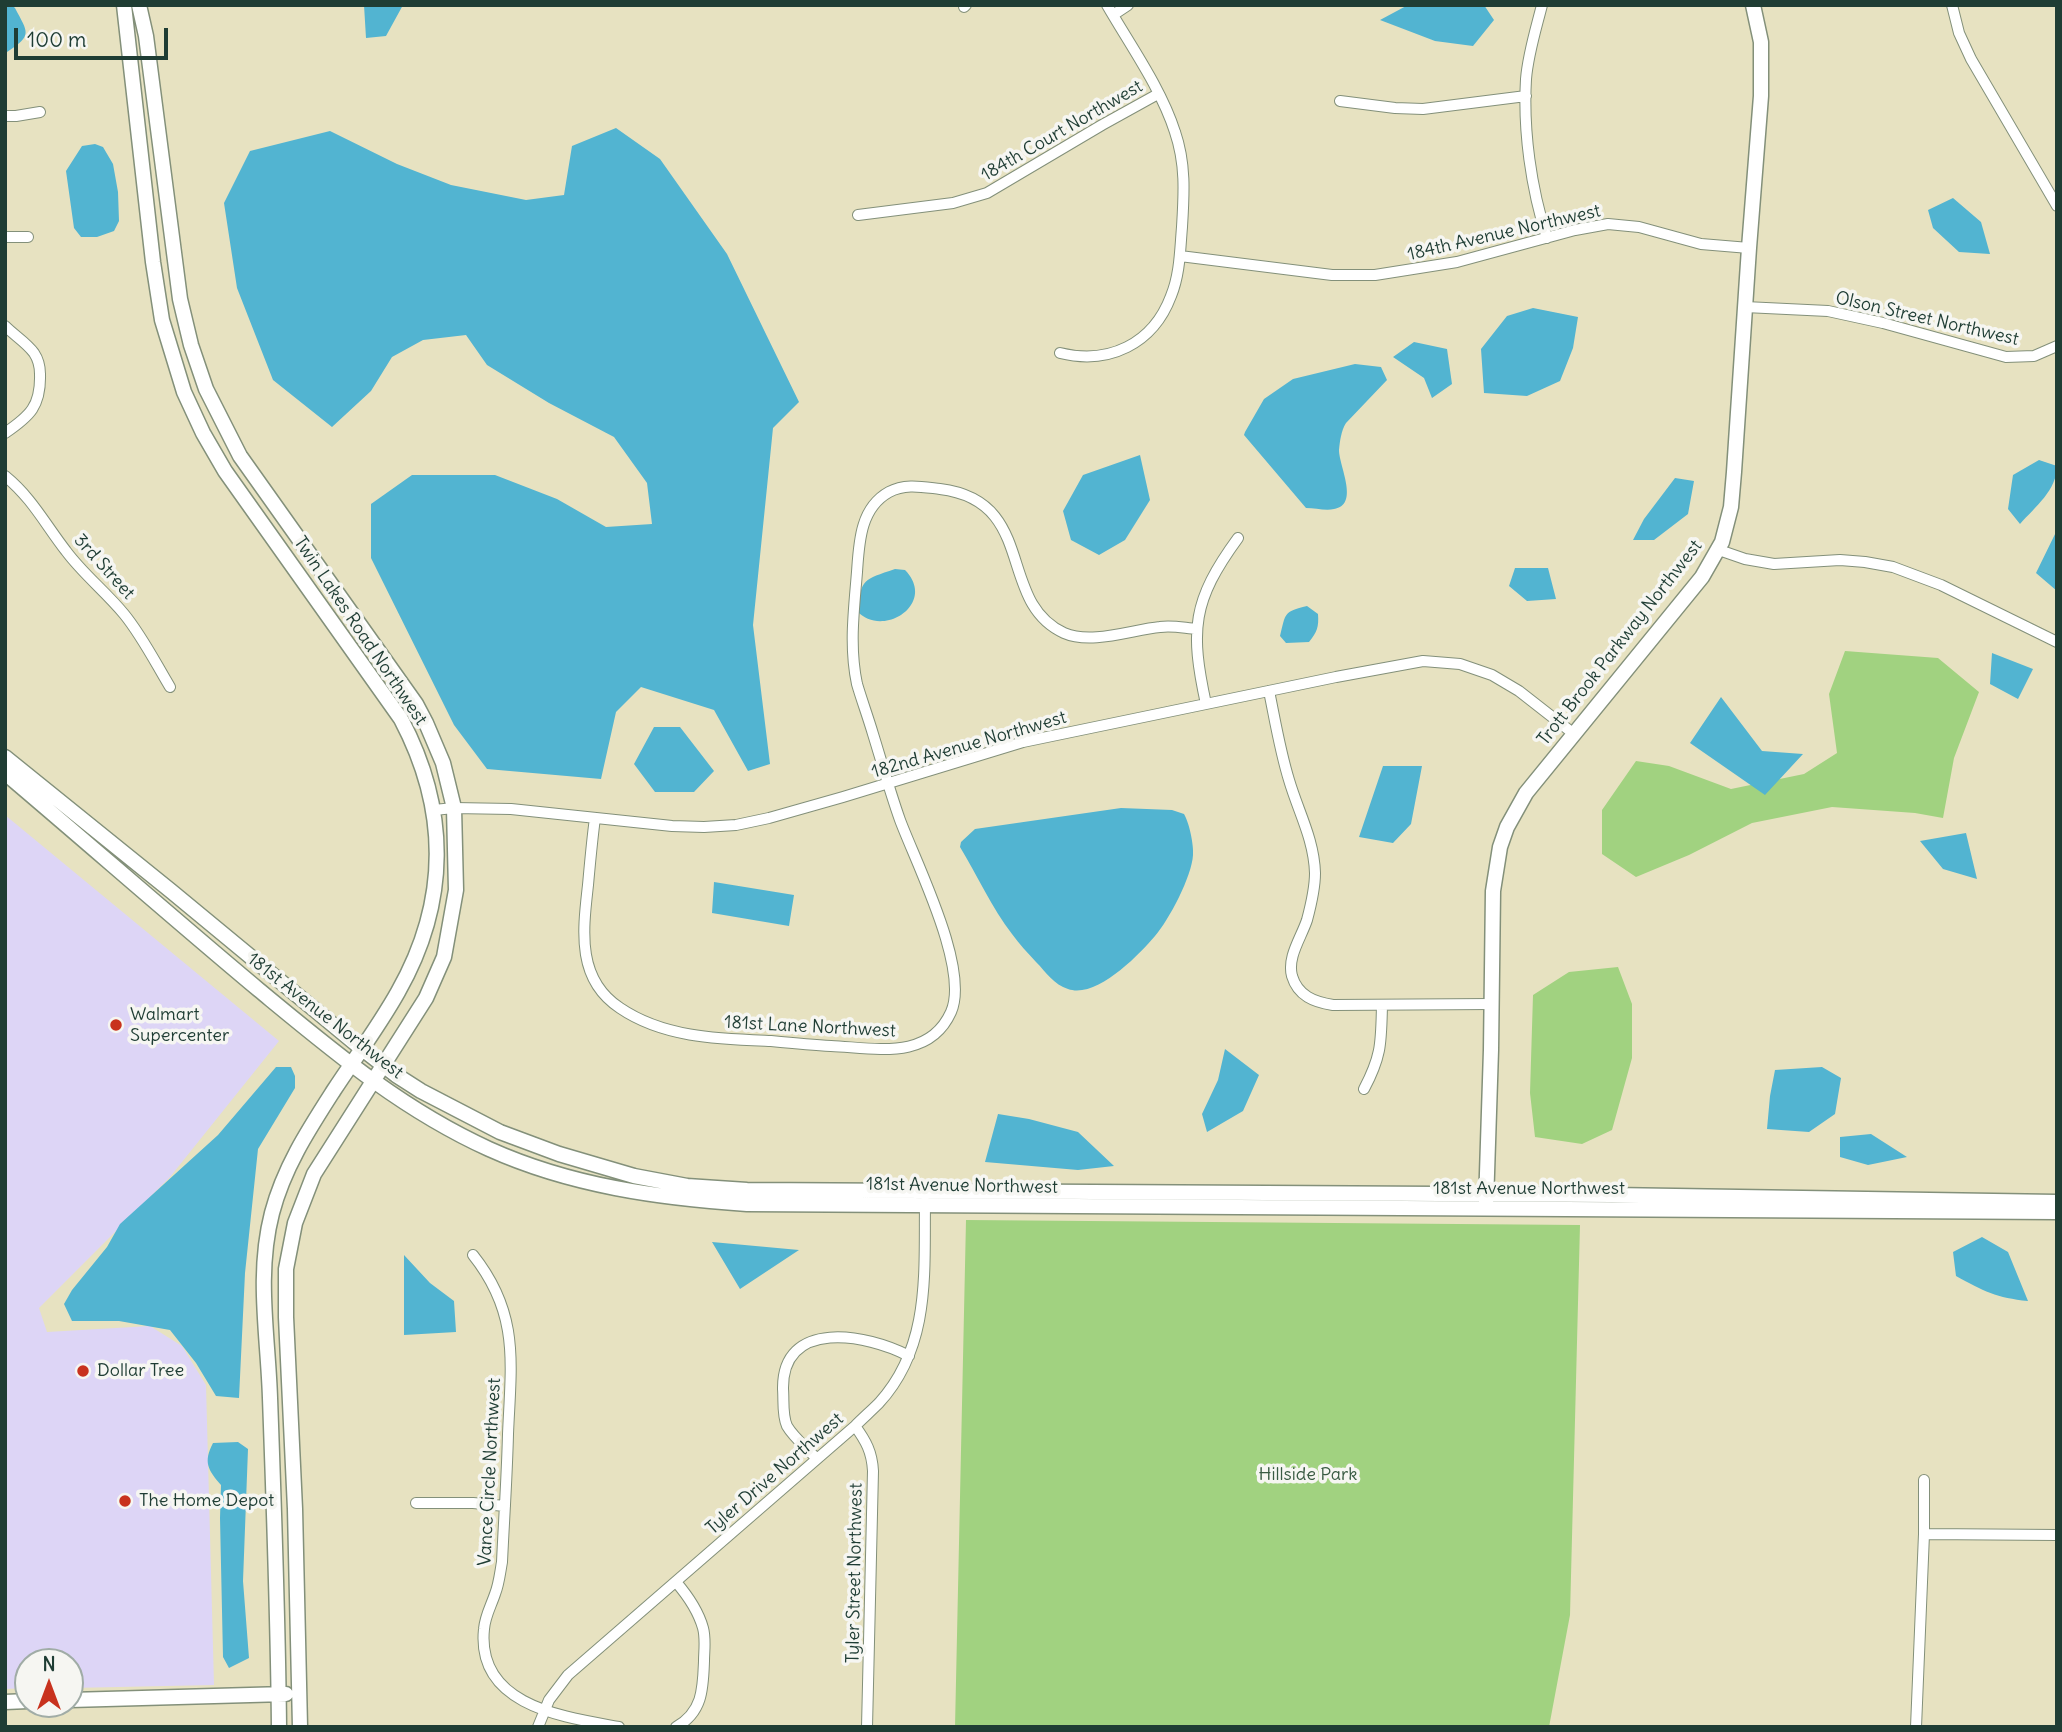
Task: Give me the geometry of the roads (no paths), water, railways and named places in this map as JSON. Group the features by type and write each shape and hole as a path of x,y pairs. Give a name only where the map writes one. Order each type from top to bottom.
{"main road":[{"name":"Twin Lakes Road Northwest","path":"124,5 154,272 162,320 184,392 225,471 401,719 420,761 434,810 438,847 435,891 424,934 398,993 306,1134 289,1167 273,1211 264,1259 279,1727"},
{"name":"Twin Lakes Road Northwest","path":"139,5 146,36 180,299 191,345 206,389 240,456 416,704 443,763 454,808 456,890 444,957 426,998 314,1174 295,1223 286,1269 300,1727"},
{"name":"Trott Brook Parkway Northwest","path":"1486,1202 1493,891 1500,847 1507,827 1526,793 1702,577 1719,550 1731,506 1762,72 1753,5"},
{"name":"181st Avenue Northwest","path":"5,757 361,1048 421,1091 500,1132 559,1154 634,1176 687,1186 925,1198 1486,1202 2057,1212"},
{"name":"181st Avenue Northwest","path":"5,773 351,1065 419,1112 492,1150 553,1173 588,1182 638,1193 697,1200 747,1204 925,1198"},
{"name":"181st Avenue Northwest","path":"1486,1202 1626,1195 2057,1202"},
{"path":"84,1700 300,1694"}],"street":[{"path":"1060,353 1078,358 1105,355 1139,340 1167,306 1176,280 1184,195 1183,164 1175,132 1158,94 1110,10 1128,5"},
{"path":"1542,5 1528,64 1526,96 1531,166 1547,238"},
{"path":"1952,5 1959,33 1971,59 2057,206"},
{"name":"184th Court Northwest","path":"858,215 953,203 987,193 1158,94"},
{"path":"1340,101 1423,109 1526,96"},
{"path":"5,116 16,117 40,111"},
{"name":"184th Avenue Northwest","path":"1180,256 1332,275 1375,275 1467,260 1593,226 1626,224 1701,244 1749,248"},
{"path":"5,237 28,237"},
{"name":"Olson Street Northwest","path":"1745,307 1829,311 2006,357 2034,356 2057,346"},
{"path":"5,326 35,354 40,369 41,388 30,413 5,433"},
{"name":"3rd Street","path":"5,476 30,500 86,576 114,601 127,617 170,687"},
{"path":"888,783 858,687 852,648 861,532 868,513 889,492 908,486 949,490 969,496 988,508 1002,524 1035,609 1047,622 1062,632 1088,638 1164,626 1197,629"},
{"path":"1206,704 1199,667 1197,629 1203,599 1214,574 1238,538"},
{"path":"1719,550 1745,559 1774,564 1840,560 1893,567 1941,585 2057,642"},
{"name":"182nd Avenue Northwest","path":"434,810 511,809 671,826 720,827 769,818 1023,742 1400,664 1423,662 1460,664 1506,682 1574,734"},
{"path":"1269,691 1287,776 1305,822 1313,855 1313,891 1306,923 1290,969 1298,990 1318,1003 1333,1005 1492,1004"},
{"name":"181st Lane Northwest","path":"594,818 584,945 590,970 612,1003 635,1018 690,1034 723,1039 908,1048 938,1032 950,1014 956,990 944,936 888,783"},
{"path":"1364,1089 1380,1051 1382,1005"},
{"name":"Tyler Drive Northwest","path":"538,1727 543,1710 568,1675 855,1426 890,1390 909,1356 920,1321 925,1198"},
{"name":"Vance Circle Northwest","path":"472,1255 484,1269 497,1292 512,1357 502,1562 498,1587 486,1617 483,1640 485,1652 493,1674 512,1694 563,1717 619,1727"},
{"path":"816,1458 789,1429 785,1420 783,1375 791,1355 813,1340 833,1337 866,1340 909,1356"},
{"name":"Tyler Street Northwest","path":"855,1426 867,1444 873,1471 867,1727"},
{"path":"1916,1727 1924,1480"},
{"path":"416,1503 505,1506"},
{"path":"1924,1534 2057,1535"},
{"path":"676,1582 693,1605 704,1635 701,1700 690,1717 676,1727"}],"water":[{"path":"5,5 15,8 26,33 21,41 7,52"},
{"path":"364,5 403,5 386,36 366,38"},
{"path":"1408,5 1484,5 1494,20 1473,46 1435,41 1380,20"},
{"path":"616,128 660,159 727,254 799,402 773,428 753,625 770,764 748,771 714,710 641,687 616,712 601,779 487,769 454,725 371,558 371,504 412,475 495,475 557,499 606,527 652,524 647,483 614,437 549,403 487,365 466,335 423,340 392,357 371,391 332,427 273,380 237,288 224,203 250,151 330,131 397,164 451,185 526,200 564,195 572,146"},
{"path":"95,144 103,147 113,164 119,221 114,231 97,237 81,237 74,228 66,171 82,146"},
{"path":"1953,198 1981,222 1990,254 1959,252 1933,228 1928,210"},
{"path":"1533,308 1578,317 1573,348 1560,381 1527,396 1484,393 1481,349 1507,316"},
{"path":"1414,342 1447,349 1452,384 1432,398 1424,378 1393,357"},
{"path":"1355,364 1381,367 1387,380 1343,429 1339,450 1346,484 1346,500 1342,506 1334,509 1306,508 1244,435 1245,432 1264,399 1293,379"},
{"path":"1140,455 1150,500 1125,540 1099,555 1071,540 1063,511 1083,475"},
{"path":"2039,460 2057,466 2056,475 2044,498 2020,524 2008,509 2013,475"},
{"path":"1675,478 1694,481 1688,514 1654,540 1633,540 1644,519"},
{"path":"2057,530 2057,591 2036,573"},
{"path":"1515,568 1548,568 1556,599 1527,601 1509,586"},
{"path":"895,569 905,570 913,583 915,595 911,605 903,614 892,619 868,619 857,611 863,586 870,578"},
{"path":"1307,606 1318,614 1318,626 1314,635 1309,642 1286,643 1280,636 1283,622 1289,612"},
{"path":"1992,653 2033,669 2018,699 1990,684"},
{"path":"1721,697 1762,751 1803,754 1765,795 1690,743"},
{"path":"654,727 680,727 714,771 694,792 655,792 634,764"},
{"path":"1383,766 1422,766 1411,824 1393,843 1359,837"},
{"path":"1121,808 1172,810 1184,814 1193,846 1192,864 1167,920 1138,954 1116,974 1091,988 1068,989 1050,978 1012,934 960,847 961,842 975,829"},
{"path":"1966,833 1977,879 1943,869 1920,841"},
{"path":"714,882 794,895 789,926 712,913"},
{"path":"1225,1049 1259,1075 1243,1111 1207,1132 1202,1114 1218,1080"},
{"path":"276,1067 291,1067 295,1076 295,1088 258,1149 245,1273 239,1398 216,1396 196,1363 170,1330 119,1321 72,1321 64,1304 107,1247 120,1224 218,1135"},
{"path":"1822,1067 1841,1078 1835,1114 1809,1132 1767,1129 1775,1070"},
{"path":"998,1114 1078,1132 1114,1166 1078,1170 985,1162"},
{"path":"1871,1134 1907,1157 1868,1165 1840,1157 1840,1137"},
{"path":"1982,1237 2008,1252 2028,1301 1991,1293 1956,1276 1953,1252"},
{"path":"712,1242 799,1250 740,1289"},
{"path":"404,1255 430,1283 454,1301 456,1332 404,1335"},
{"path":"238,1442 248,1449 243,1581 249,1658 229,1668 223,1657 221,1485 208,1466 208,1455 213,1443"}],"place":[{"name":"Walmart Supercenter","path":"116,1025"},
{"name":"Dollar Tree","path":"83,1371"},
{"name":"The Home Depot","path":"125,1501"}],"park label":[{"name":"Hillside Park","path":"1308,1475"}]}
